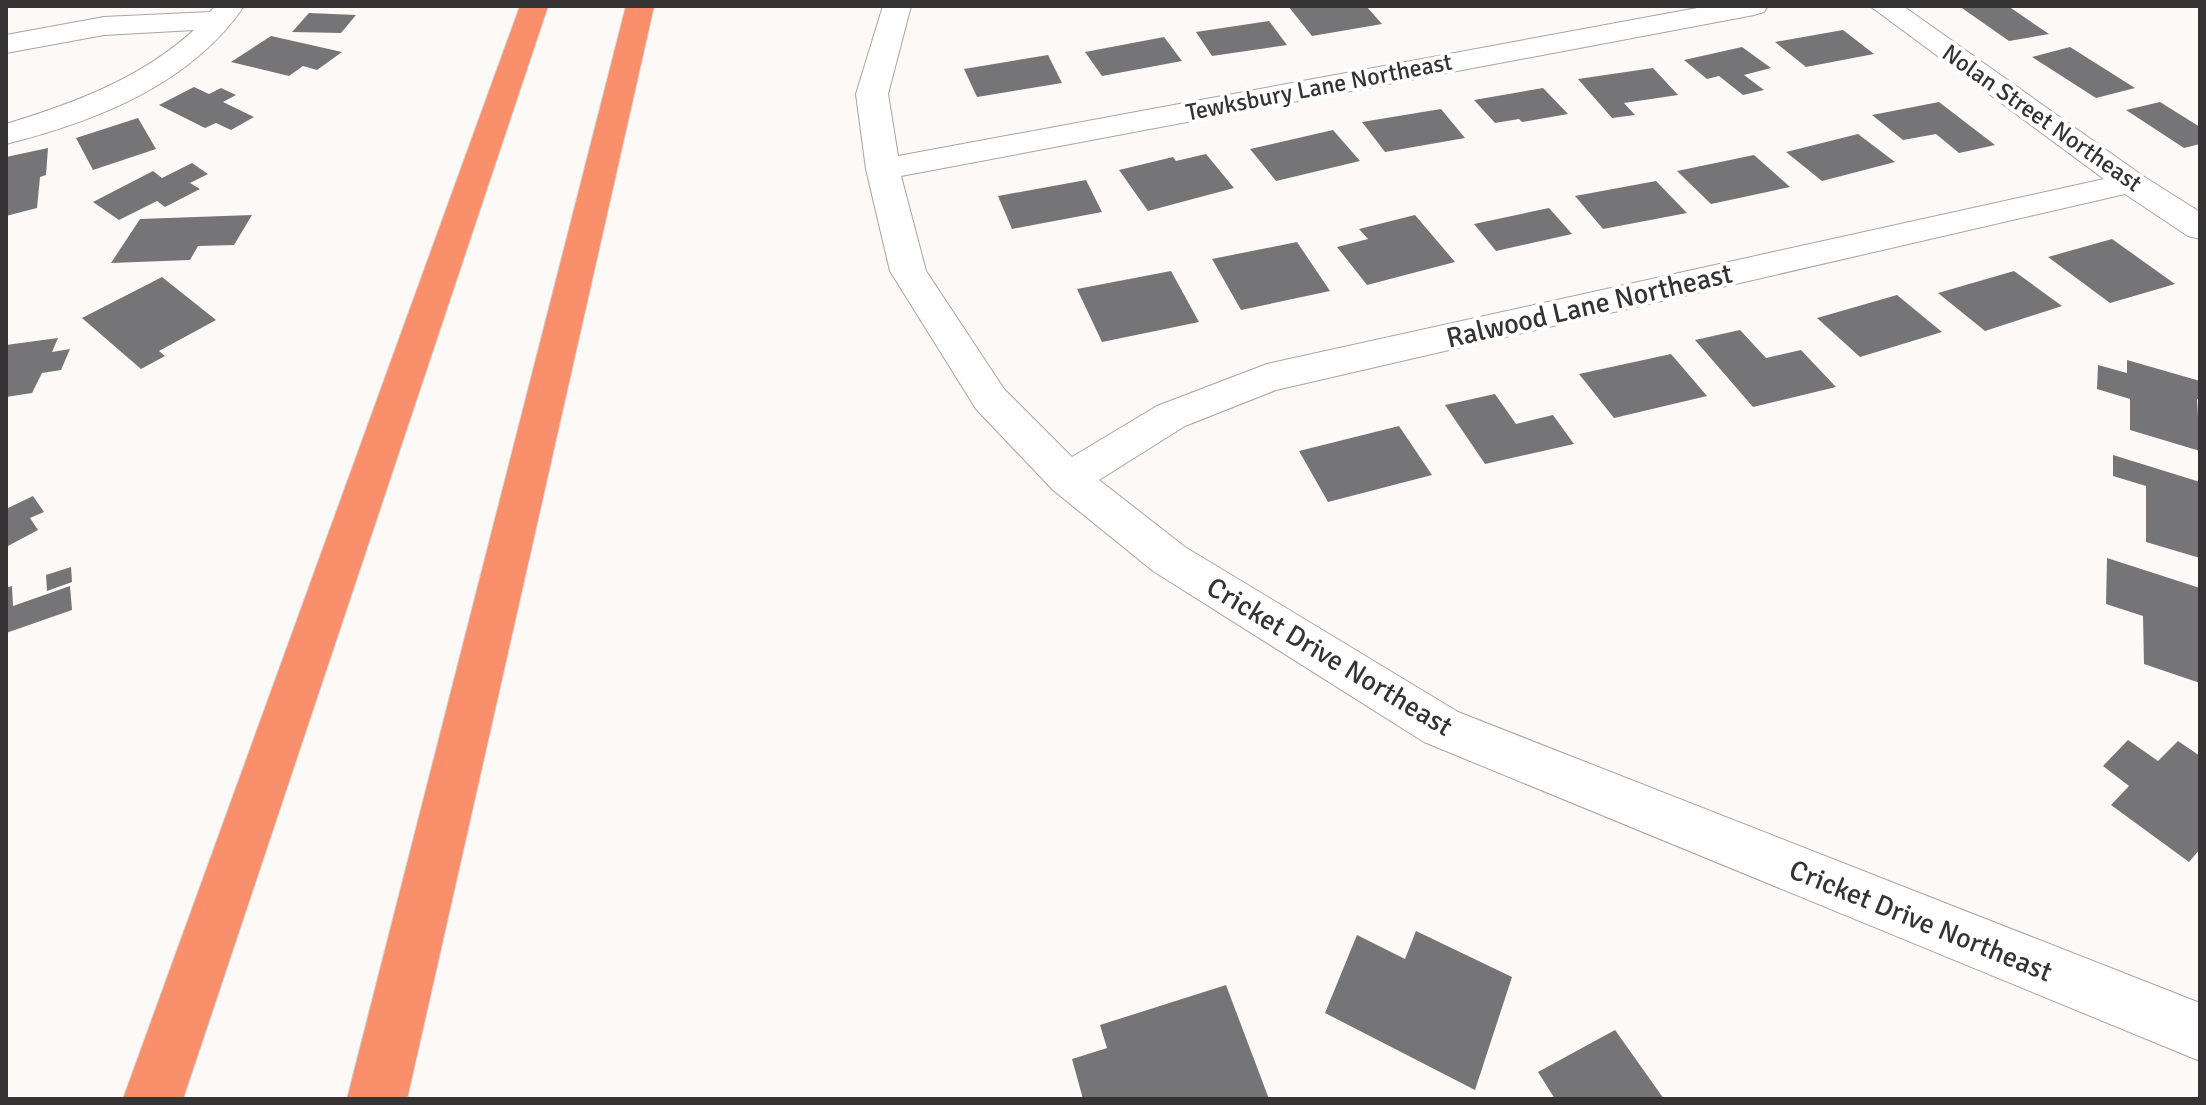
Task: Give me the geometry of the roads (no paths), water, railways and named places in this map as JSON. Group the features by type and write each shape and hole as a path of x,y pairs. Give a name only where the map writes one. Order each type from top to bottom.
{"highway":[{"path":"153,1099 534,6"},
{"path":"377,1099 640,6"}],"street":[{"name":"Cricket Drive Northeast","path":"897,6 872,94 883,169 908,271 990,399 1068,479 1169,559 1441,727 2200,1032"},
{"name":"Tewksbury Lane Northeast","path":"883,169 1754,6"},
{"name":"Nolan Street Northeast","path":"1884,6 2131,183 2200,228"},
{"path":"6,44 104,26 225,13"},
{"path":"6,134 99,105 167,70 225,13"},
{"name":"Ralwood Lane Northeast","path":"1068,479 1171,416 1267,378 2131,183"}]}
